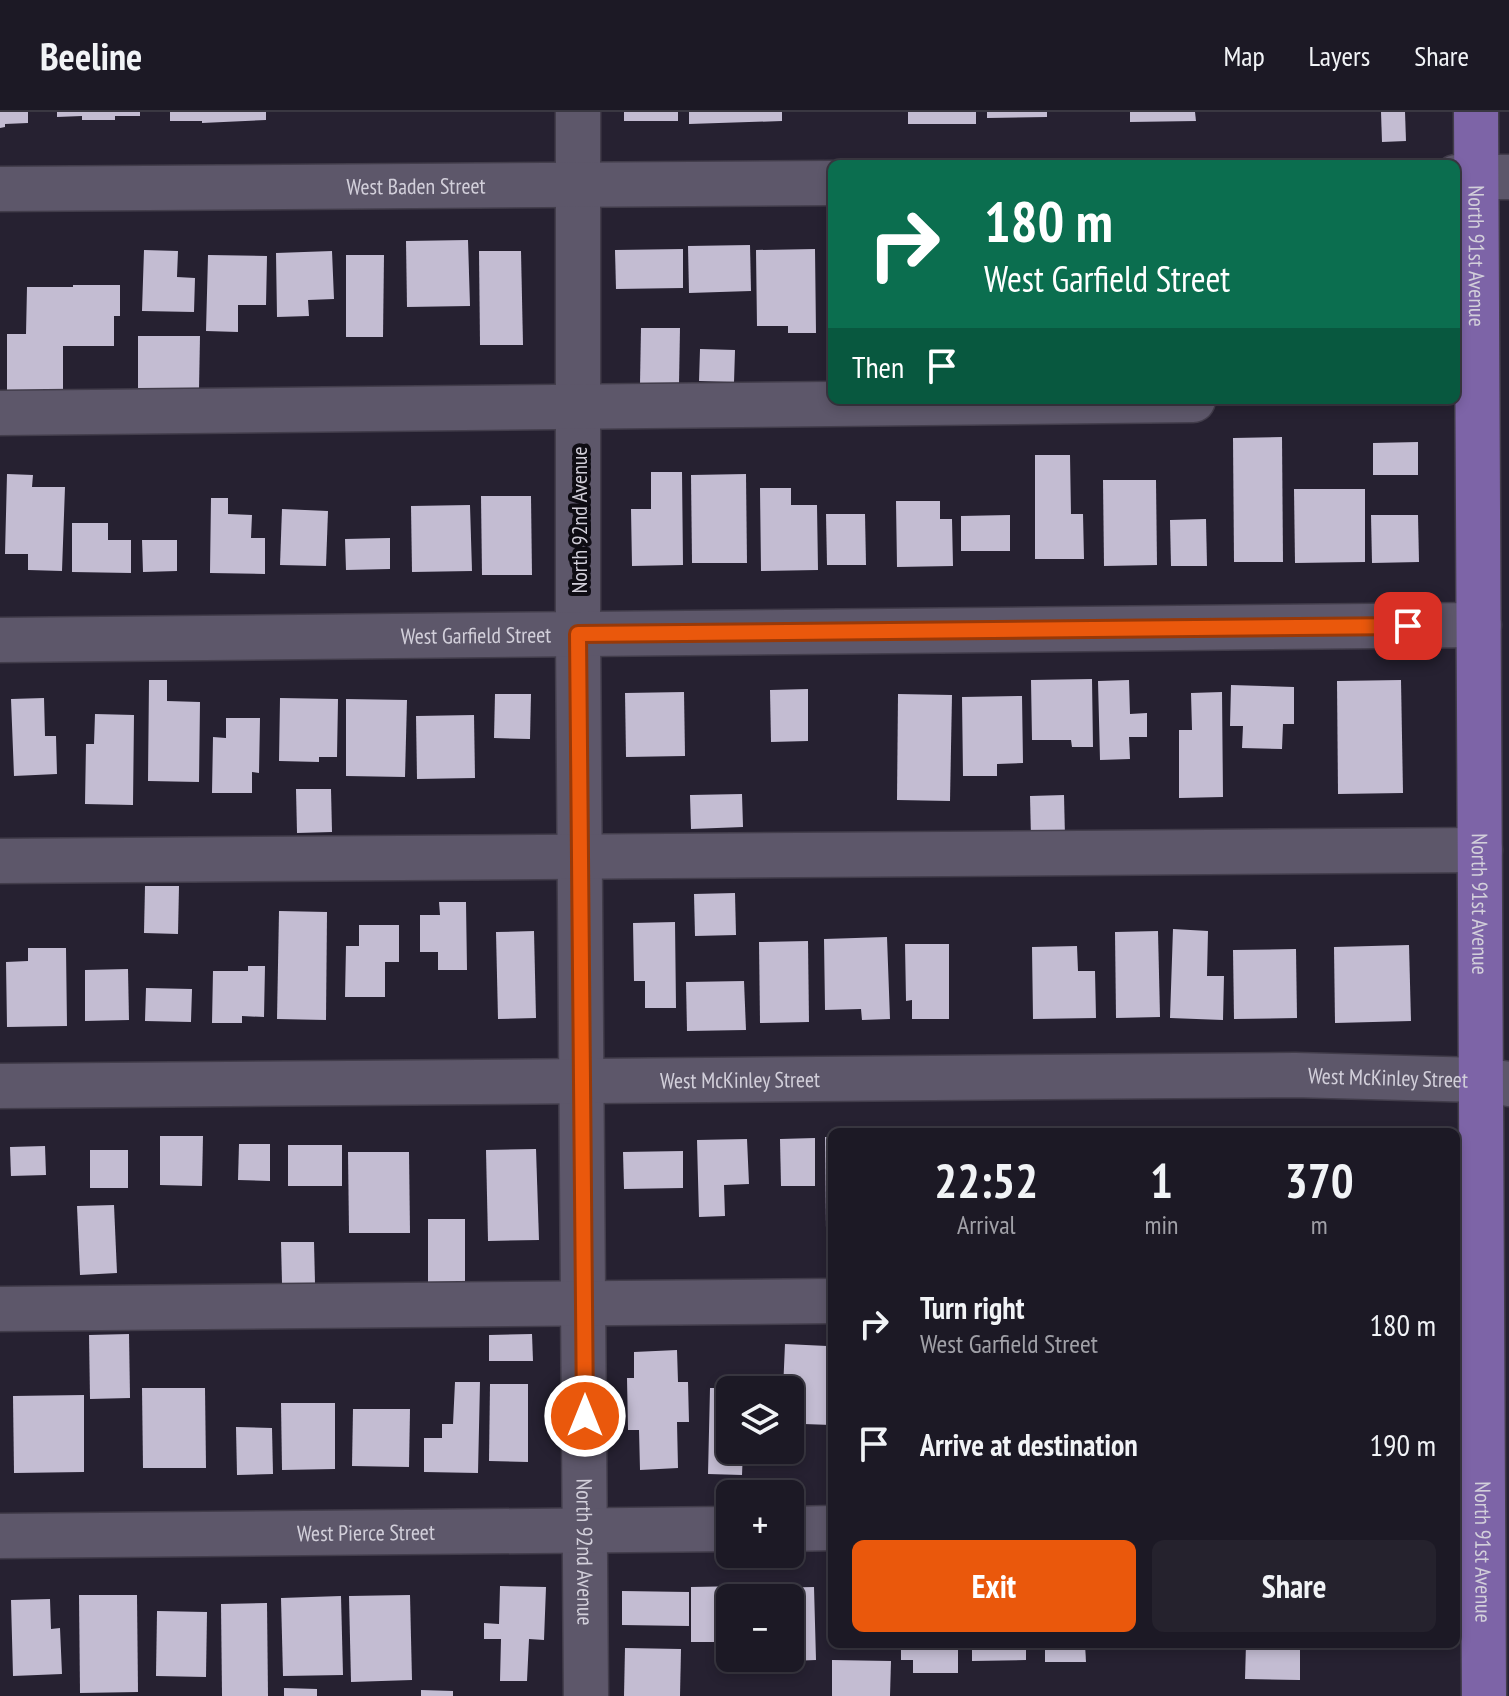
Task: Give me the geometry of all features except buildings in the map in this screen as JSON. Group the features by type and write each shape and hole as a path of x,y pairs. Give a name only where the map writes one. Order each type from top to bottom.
{"main road":[{"name":"North 91st Avenue","path":"1476,112 1481,177 1467,396 1479,625 1480,850 1495,1082 1469,1297 1469,1523 1484,1696"}],"street":[{"name":"North 92nd Avenue","path":"578,112 578,634 586,1696"},
{"name":"West Baden Street","path":"0,189 828,183"},
{"path":"0,413 886,404"},
{"name":"West Garfield Street","path":"0,640 1479,625"},
{"path":"0,861 1480,850"},
{"name":"West McKinley Street","path":"0,1086 1280,1075 1495,1082"},
{"path":"0,1309 828,1301"},
{"path":"804,1529 828,1528"},
{"name":"West Pierce Street","path":"0,1536 716,1529"}],"route":[{"path":"585,1416 578,634 1408,626"}]}
